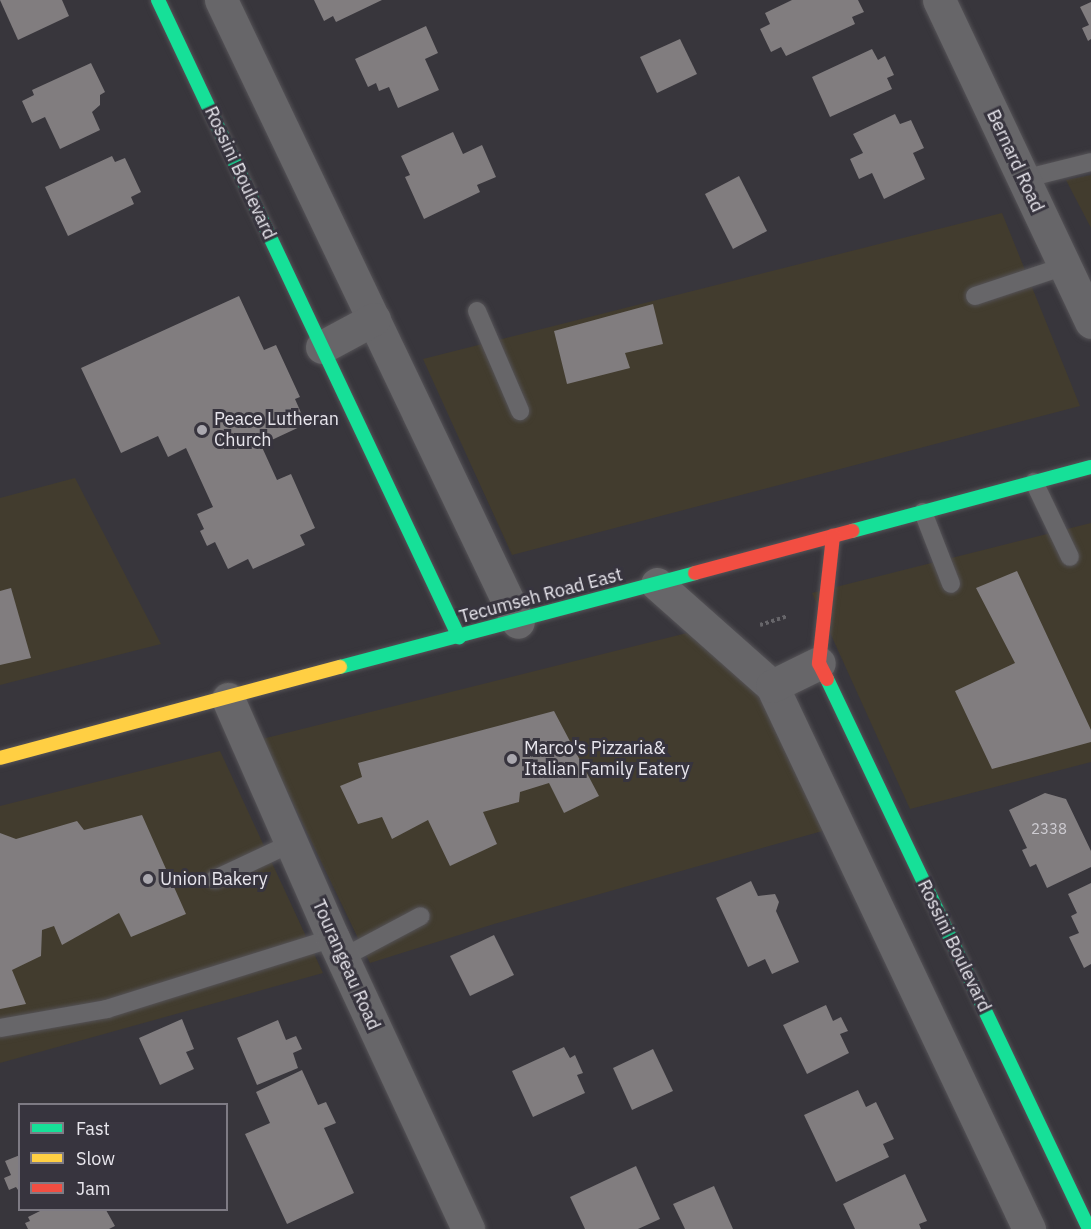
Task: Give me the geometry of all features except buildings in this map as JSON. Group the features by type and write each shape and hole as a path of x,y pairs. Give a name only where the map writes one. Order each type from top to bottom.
{"street":[{"name":"Rossini Boulevard","path":"158,0 459,637"},
{"path":"221,0 518,622"},
{"name":"Bernard Road","path":"939,0 1091,322"},
{"path":"322,347 374,319"},
{"name":"Tecumseh Road East","path":"0,758 518,622 1091,467"},
{"path":"772,686 819,663 833,537"},
{"path":"657,584 772,686 1029,1229"},
{"name":"Rossini Boulevard","path":"819,663 1089,1229"},
{"name":"Tourangeau Road","path":"228,699 337,948 468,1229"}],"lane":[{"path":"1023,179 1091,162"},
{"path":"975,296 1065,266"},
{"path":"477,312 520,411"},
{"path":"1034,482 1070,557"},
{"path":"923,512 951,584"},
{"path":"215,879 292,843"},
{"path":"0,1028 107,1009 337,948 421,916"}],"path":[{"path":"759,625 793,614"}],"shaded area":[{"path":"1091,175 1091,228 1066,180"},
{"path":"1002,213 1080,406 512,555 423,359"},
{"path":"75,478 161,644 0,685 0,498"},
{"path":"1091,523 1091,762 910,809 812,593"},
{"path":"691,632 752,680 826,830 494,924 370,963 262,739"},
{"path":"220,751 323,973 0,1063 0,806"}],"traffic: fast":[{"path":"158,0 459,637"},
{"path":"852,531 1091,467"},
{"path":"340,667 695,573"},
{"path":"827,679 1089,1229"}],"traffic: slow":[{"path":"0,758 340,667"}],"traffic: jam":[{"path":"695,573 852,531"},
{"path":"827,679 819,663 833,536"}],"place":[{"name":"Peace Lutheran Church","path":"202,430"},
{"name":"Marco's Pizzaria& Italian Family Eatery","path":"512,759"},
{"name":"Union Bakery","path":"148,879"}]}
